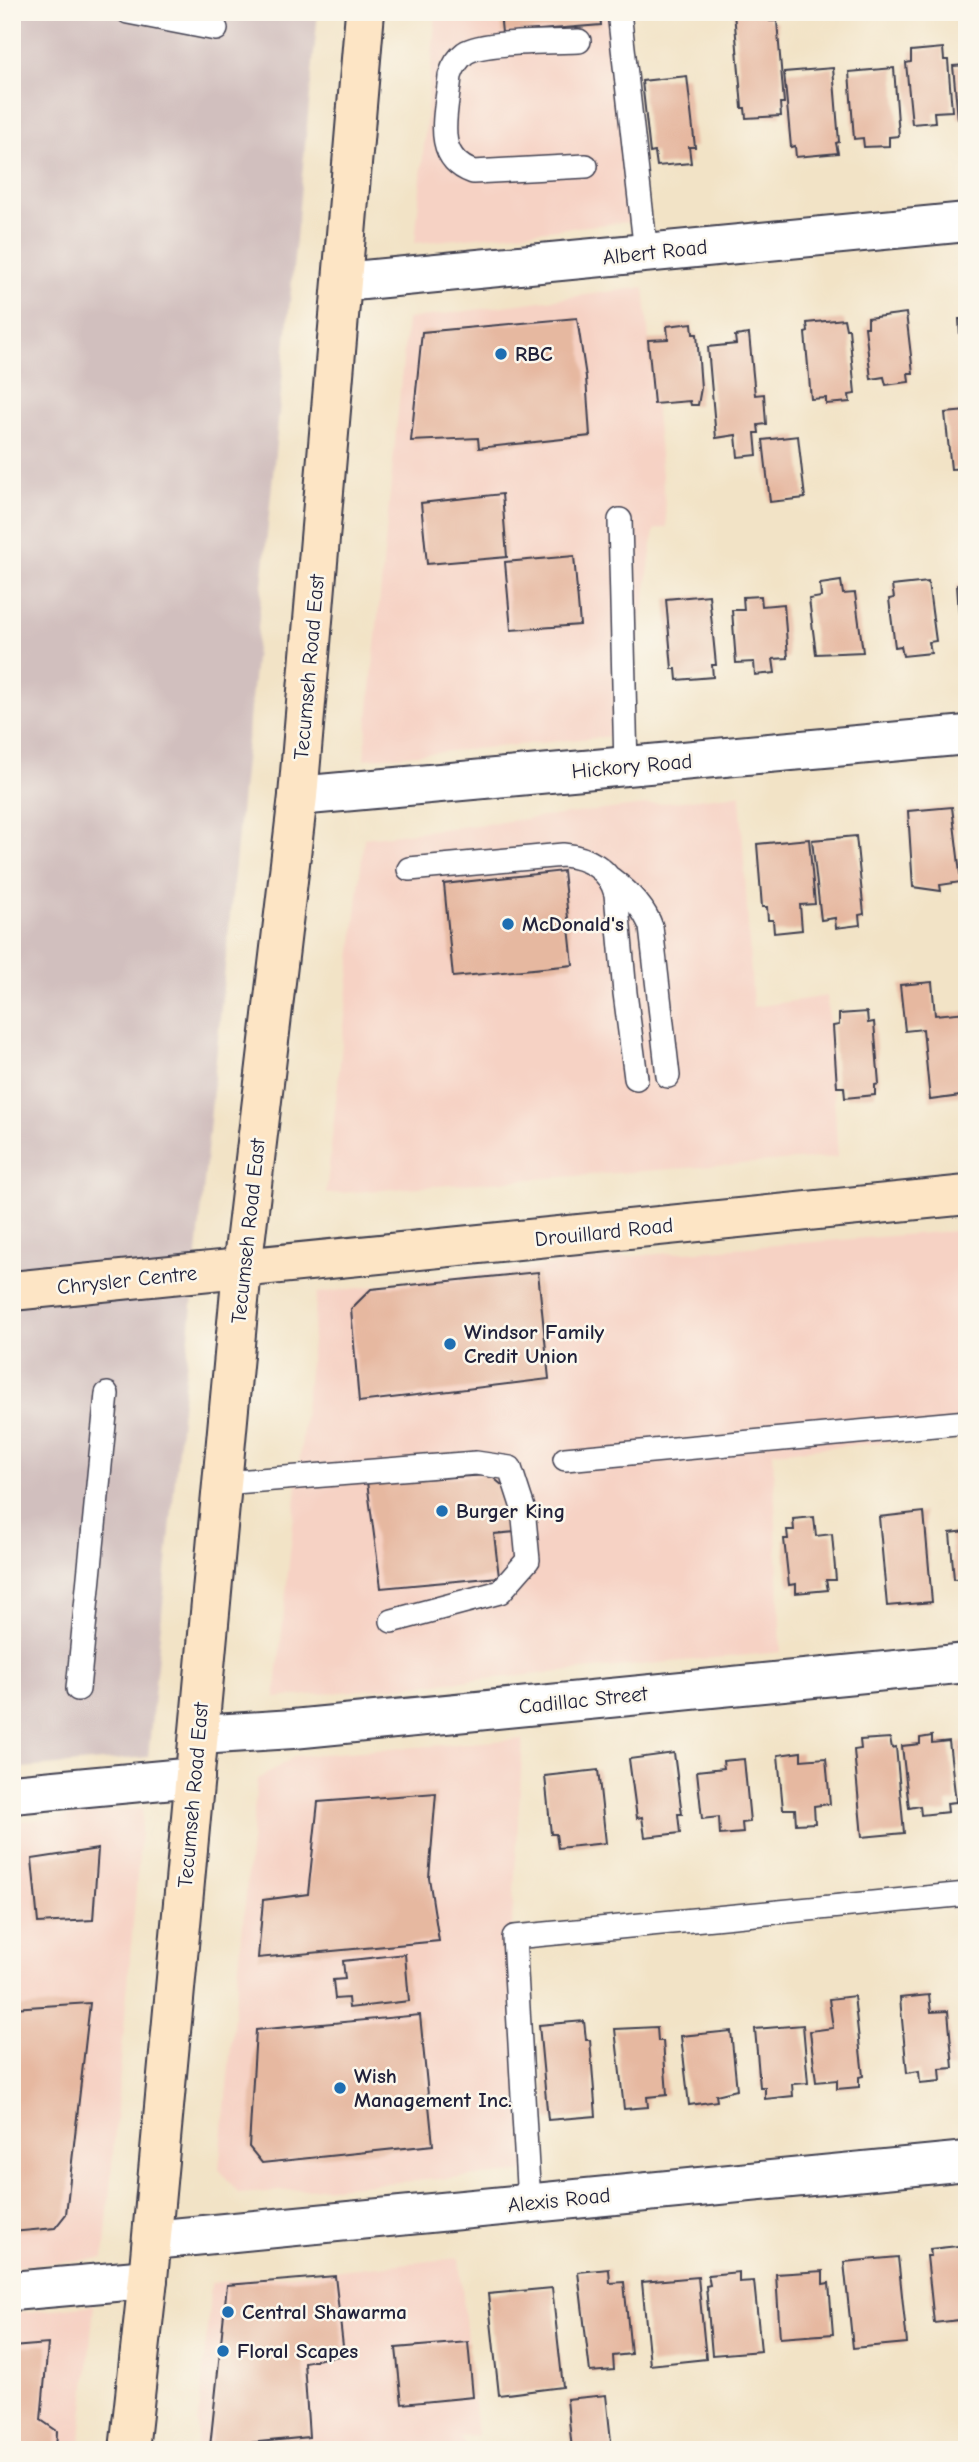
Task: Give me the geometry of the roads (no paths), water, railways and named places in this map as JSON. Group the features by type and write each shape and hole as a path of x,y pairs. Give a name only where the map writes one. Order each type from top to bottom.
{"main road":[{"name":"Tecumseh Road East","path":"129,2450 152,2240 242,1269 298,796 365,12"},
{"name":"Drouillard Road","path":"242,1269 967,1195"},
{"name":"Chrysler Centre","path":"12,1291 242,1269"}],"street":[{"name":"Albert Road","path":"343,282 967,222"},
{"name":"Hickory Road","path":"298,796 967,735"},
{"name":"Cadillac Street","path":"199,1735 293,1729 967,1663"},
{"path":"12,1794 195,1777"},
{"name":"Alexis Road","path":"152,2240 967,2161"},
{"path":"12,2291 148,2279"}],"lane":[{"path":"128,12 216,29"},
{"path":"619,12 646,253"},
{"path":"579,41 486,47 467,52 453,66 450,76 445,139 451,158 464,169 474,172 586,166"},
{"path":"620,520 626,767"},
{"path":"409,869 563,855 587,860 610,878 626,891 651,927 668,1076"},
{"path":"610,878 616,894 636,1078"},
{"path":"79,1689 107,1394"},
{"path":"565,1459 967,1422"},
{"path":"222,1483 476,1463 510,1468 523,1508 528,1560 500,1592 392,1621"},
{"path":"529,2203 514,1937 967,1894"}],"place":[{"name":"RBC","path":"501,354"},
{"name":"McDonald's","path":"508,924"},
{"name":"Windsor Family Credit Union","path":"450,1344"},
{"name":"Burger King","path":"442,1511"},
{"name":"Wish Management Inc.","path":"340,2088"},
{"name":"Central Shawarma","path":"228,2312"},
{"name":"Floral Scapes","path":"223,2351"}]}
